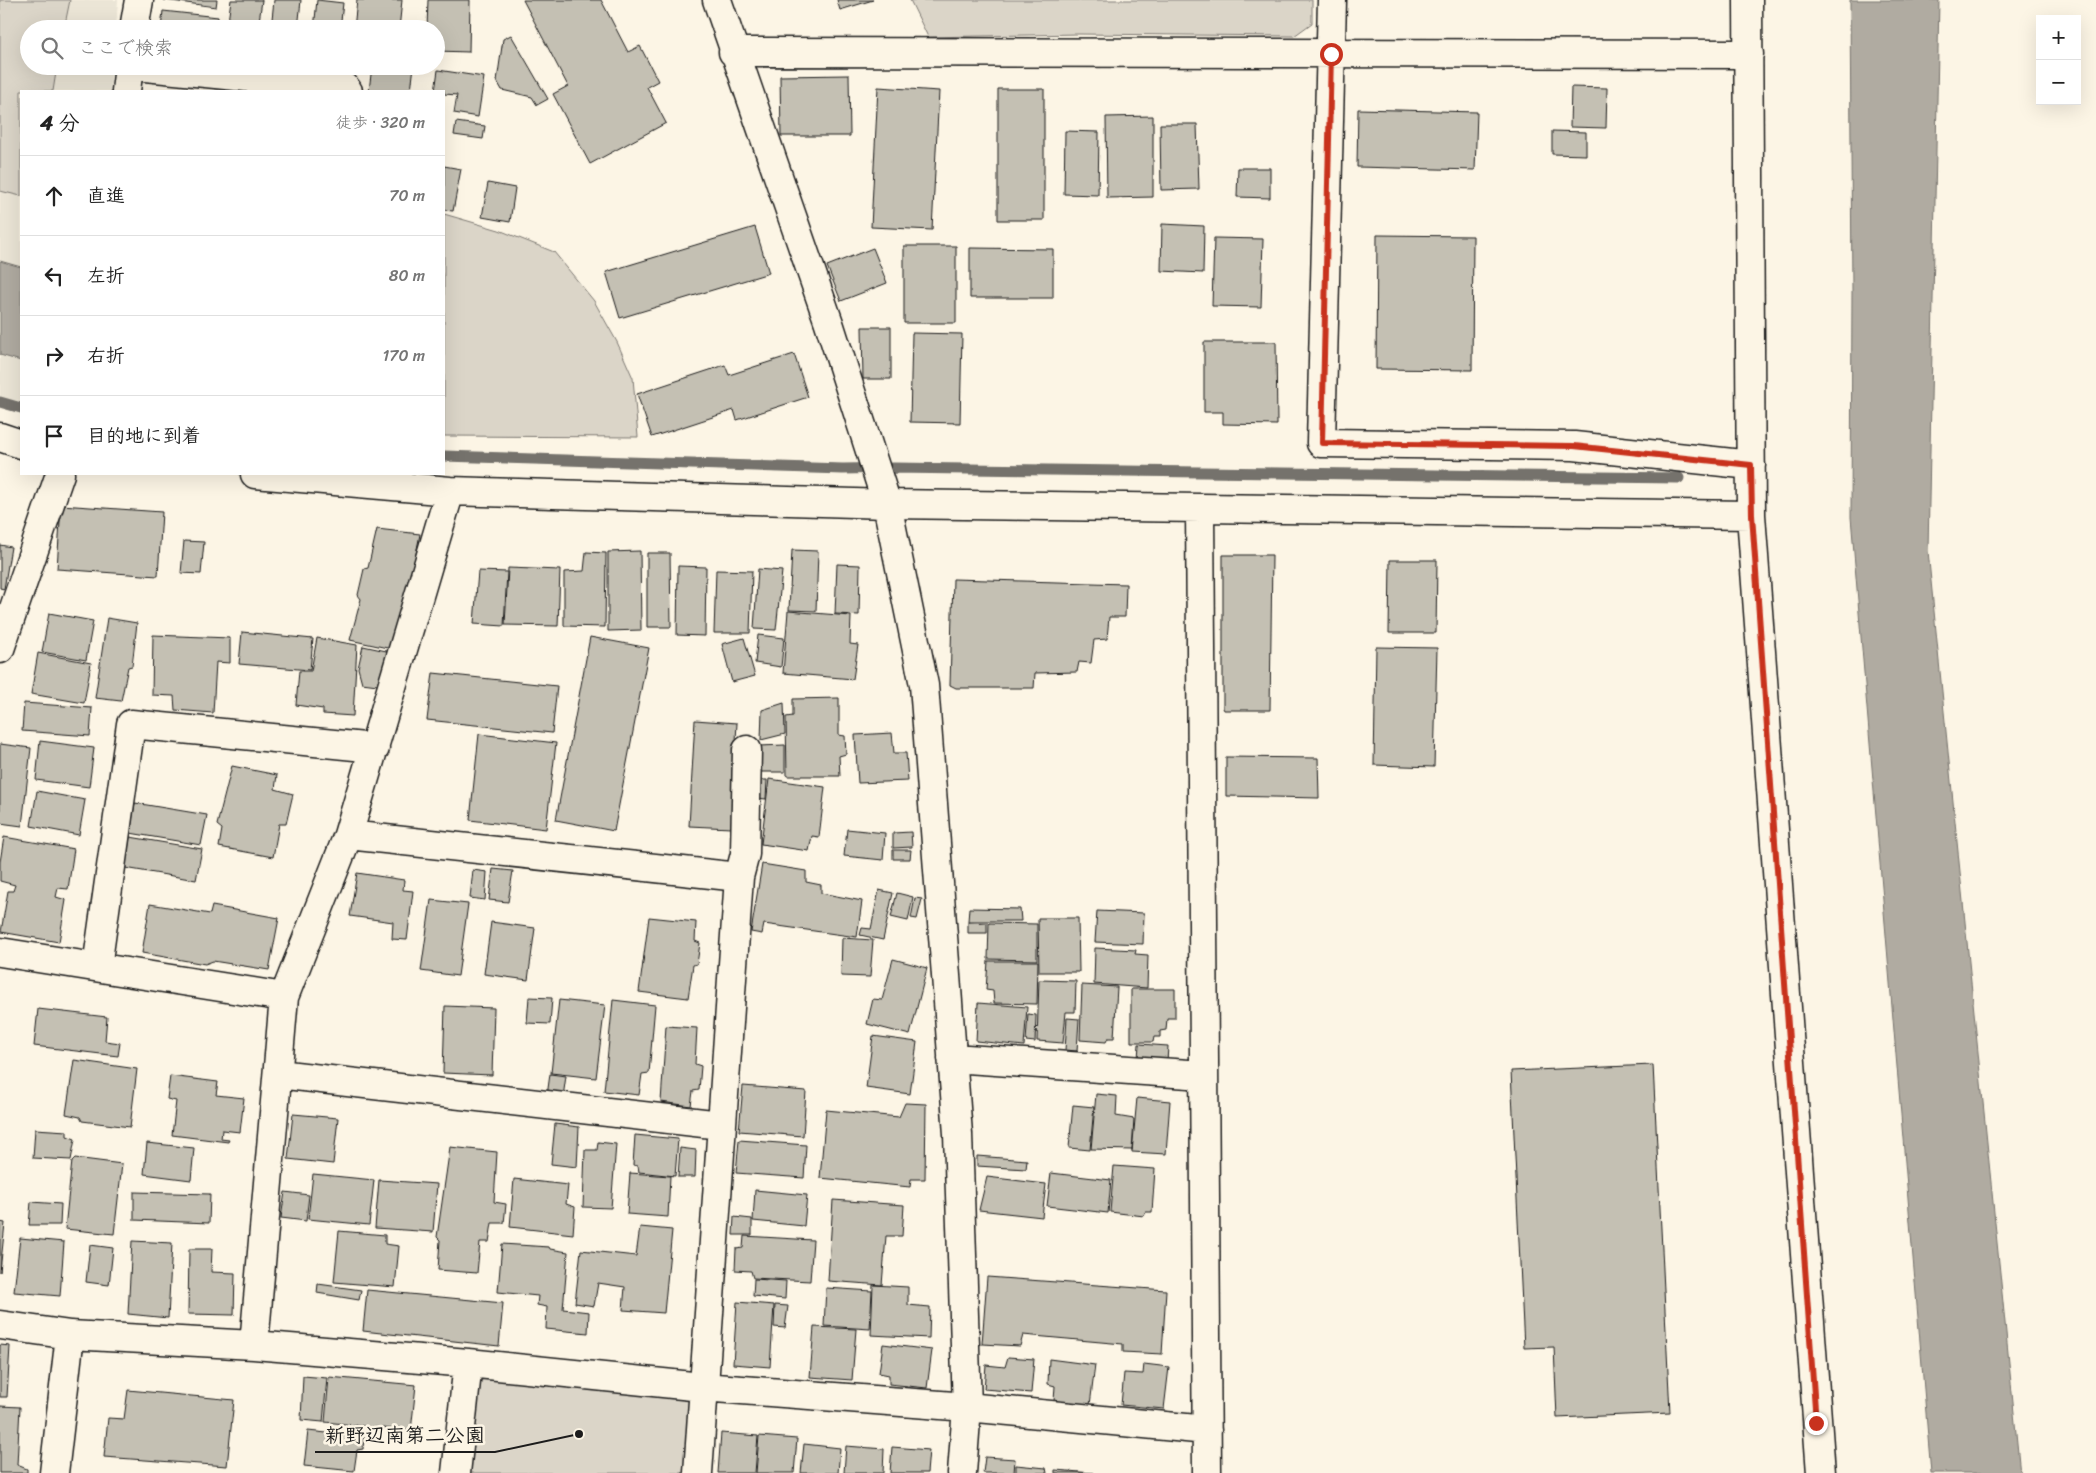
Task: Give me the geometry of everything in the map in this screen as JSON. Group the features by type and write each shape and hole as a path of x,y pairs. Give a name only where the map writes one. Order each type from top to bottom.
{"street":[{"path":"136,20 139,0"},
{"path":"717,0 733,52 829,323 887,504 924,685 958,1134 967,1407 962,1473"},
{"path":"1332,0 1322,443 1574,446 1751,465"},
{"path":"1748,0 1752,515 1821,1473"},
{"path":"733,52 1748,54"},
{"path":"126,90 128,75"},
{"path":"225,75 345,87 347,90"},
{"path":"0,437 20,444"},
{"path":"0,648 60,475"},
{"path":"266,475 450,491 887,504 1752,515"},
{"path":"254,1345 284,997 348,835 450,491"},
{"path":"1200,509 1207,1473"},
{"path":"97,967 131,724 375,748"},
{"path":"698,1473 702,1387 739,877 745,854 747,750"},
{"path":"348,835 739,877"},
{"path":"0,952 284,997"},
{"path":"952,1058 1204,1075"},
{"path":"278,1074 721,1125"},
{"path":"0,1325 70,1336 254,1345 468,1363 702,1387 967,1407 1207,1430"},
{"path":"54,1473 70,1336"},
{"path":"456,1473 468,1363"}],"shaded area":[{"path":"0,0 118,0 117,20 20,20 20,75 111,75 110,90 20,90 20,401 0,399"},
{"path":"0,0 70,0 66,20 20,20 20,75 56,75 53,90 20,90 20,196 0,191"},
{"path":"910,0 1312,0 1312,23 1294,36 1078,34 928,37"},
{"path":"1850,0 1939,0 1928,551 2020,1473 1931,1473 1851,517"},
{"path":"445,214 499,230 554,252 594,301 617,342 633,378 638,437 445,436"},
{"path":"0,261 20,267 20,361 0,355"},
{"path":"473,1371 693,1395 689,1473 464,1473"}],"building":[{"path":"164,0 217,0 216,7"},
{"path":"231,0 262,0 259,20 228,20"},
{"path":"274,0 301,0 299,20 272,20"},
{"path":"317,0 343,3 341,20 315,20"},
{"path":"357,0 402,0 400,20 355,20"},
{"path":"428,0 470,0 469,52 445,51 445,20 427,20"},
{"path":"523,0 601,0 628,52 640,46 658,81 647,87 666,123 590,164 553,94 568,86"},
{"path":"837,0 873,0 840,10"},
{"path":"163,11 218,17 218,20 162,20"},
{"path":"511,35 548,99 537,105 532,97 502,90 497,81 503,39"},
{"path":"445,71 484,77 478,117 454,113 457,95 445,94 445,90 435,90 437,75 445,75"},
{"path":"371,75 413,75 411,90 369,90"},
{"path":"849,75 850,136 781,136 780,76"},
{"path":"878,87 939,91 932,230 871,227"},
{"path":"1571,87 1607,88 1606,128 1570,127"},
{"path":"998,89 1044,89 1044,220 998,220"},
{"path":"1358,109 1477,112 1475,170 1357,167"},
{"path":"1153,116 1153,197 1107,198 1106,117"},
{"path":"456,122 485,126 483,139 454,135"},
{"path":"1160,124 1197,124 1199,189 1161,190"},
{"path":"1065,131 1099,132 1098,195 1064,194"},
{"path":"1552,131 1586,132 1586,155 1552,154"},
{"path":"445,166 461,169 453,211 445,210"},
{"path":"1238,168 1270,168 1270,198 1237,197"},
{"path":"488,183 515,188 510,222 482,217"},
{"path":"1162,224 1204,226 1203,273 1161,271"},
{"path":"755,227 769,273 620,318 606,272"},
{"path":"1377,235 1473,236 1472,370 1376,369"},
{"path":"1214,238 1263,239 1261,307 1212,306"},
{"path":"904,246 956,246 956,323 904,323"},
{"path":"873,248 887,283 841,301 827,266"},
{"path":"970,248 1053,249 1053,298 970,298"},
{"path":"862,327 891,327 891,379 863,379"},
{"path":"912,333 962,334 960,423 910,422"},
{"path":"1204,342 1276,342 1277,425 1223,424 1223,412 1204,412"},
{"path":"794,354 808,397 737,420 734,410 652,437 637,394 725,365 729,375"},
{"path":"61,505 162,512 158,576 57,569"},
{"path":"377,529 420,534 397,650 350,640 361,599 358,595 364,569 368,568"},
{"path":"184,541 204,542 201,574 181,573"},
{"path":"0,545 11,547 4,589 0,588"},
{"path":"792,550 818,551 816,611 789,610"},
{"path":"640,551 641,630 608,631 608,552"},
{"path":"586,552 606,553 605,627 564,626 564,572 584,571"},
{"path":"647,553 670,553 671,627 647,627"},
{"path":"1223,555 1272,555 1270,710 1224,710 1223,708"},
{"path":"1390,560 1437,560 1436,633 1389,633"},
{"path":"837,564 860,565 859,615 835,614"},
{"path":"678,566 706,567 705,636 677,635"},
{"path":"508,568 560,570 558,626 505,625"},
{"path":"758,569 782,571 776,630 754,629"},
{"path":"716,570 752,571 750,633 714,633"},
{"path":"478,571 507,572 504,626 474,624"},
{"path":"953,579 1126,584 1125,617 1109,617 1107,639 1094,640 1091,663 1079,662 1077,672 1035,673 1034,688 956,688 950,685"},
{"path":"788,611 851,616 850,644 858,645 853,679 783,673"},
{"path":"49,613 93,621 86,660 42,652"},
{"path":"107,618 137,623 132,666 128,667 121,701 95,698"},
{"path":"242,632 313,639 310,670 239,664"},
{"path":"153,635 230,638 230,663 216,662 213,713 175,710 174,696 152,695"},
{"path":"758,635 784,638 781,667 755,663"},
{"path":"590,637 649,648 614,831 556,820"},
{"path":"317,638 357,645 353,716 323,714 323,709 296,705 299,671 311,671"},
{"path":"744,638 755,676 732,682 722,644"},
{"path":"363,646 391,652 385,686 362,683 358,668"},
{"path":"1376,647 1437,648 1434,767 1374,765"},
{"path":"38,653 91,663 84,703 31,694"},
{"path":"433,673 557,686 552,733 427,720"},
{"path":"839,698 839,735 845,736 846,754 839,756 840,776 787,776 786,717 793,716 793,699"},
{"path":"24,703 92,708 90,736 22,731"},
{"path":"784,703 785,734 761,740 762,710"},
{"path":"695,720 737,723 731,828 689,826"},
{"path":"892,733 894,753 906,753 908,781 858,783 855,735"},
{"path":"479,734 556,743 546,829 470,820"},
{"path":"40,741 94,748 89,787 36,780"},
{"path":"0,744 31,748 22,826 0,823"},
{"path":"785,745 785,772 759,772 759,746"},
{"path":"1226,757 1318,758 1319,798 1226,796"},
{"path":"232,766 277,775 275,789 293,794 286,824 279,824 273,857 219,847 222,829 217,825"},
{"path":"769,779 825,787 819,837 812,836 809,851 761,844"},
{"path":"757,780 767,780 766,799 756,798"},
{"path":"37,791 85,800 79,835 31,826"},
{"path":"135,803 207,815 201,845 130,833"},
{"path":"847,829 885,833 883,860 844,856"},
{"path":"911,832 912,847 893,848 893,833"},
{"path":"4,837 74,849 68,889 58,888 56,897 66,900 59,942 1,932 8,891 13,891 15,885 0,881 0,862"},
{"path":"130,837 202,849 196,880 125,868"},
{"path":"893,850 911,850 910,859 893,859"},
{"path":"762,864 806,871 806,882 821,885 821,893 862,901 857,937 764,924 762,934 751,932"},
{"path":"493,869 513,871 508,902 489,900"},
{"path":"473,870 487,872 485,900 470,898"},
{"path":"357,873 404,880 403,890 413,891 407,940 392,939 393,922 350,916"},
{"path":"879,890 893,893 883,940 860,935 862,928 871,929"},
{"path":"897,893 913,897 908,921 891,917"},
{"path":"915,898 922,899 917,919 911,918"},
{"path":"431,900 468,904 458,976 421,971"},
{"path":"150,904 210,914 212,906 279,918 269,970 213,961 205,964 142,953"},
{"path":"969,908 1020,909 1021,921 968,921"},
{"path":"1097,911 1144,913 1143,944 1095,942"},
{"path":"649,917 696,922 695,941 700,943 697,964 693,965 688,998 639,992"},
{"path":"1038,918 1078,918 1079,972 1039,972"},
{"path":"491,922 535,928 528,980 484,974"},
{"path":"968,922 987,923 987,933 968,933"},
{"path":"989,923 1037,924 1037,960 988,959"},
{"path":"842,938 873,940 870,977 841,976"},
{"path":"1095,948 1136,950 1135,954 1148,955 1147,988 1094,984"},
{"path":"893,959 927,968 910,1035 867,1024 873,999 882,1000"},
{"path":"988,961 1038,961 1037,1004 994,1003 993,991 986,990"},
{"path":"1039,980 1076,981 1075,1012 1066,1012 1063,1043 1037,1041"},
{"path":"1082,985 1117,987 1114,1038 1108,1038 1106,1042 1080,1040"},
{"path":"1131,989 1175,989 1175,1018 1167,1018 1166,1030 1160,1031 1160,1037 1154,1037 1153,1042 1131,1042"},
{"path":"529,997 552,998 550,1024 527,1023"},
{"path":"559,1000 605,1005 596,1078 551,1073"},
{"path":"613,1000 655,1005 649,1073 642,1074 639,1095 604,1091"},
{"path":"978,1003 1027,1007 1024,1046 976,1041"},
{"path":"445,1006 494,1008 492,1075 443,1073"},
{"path":"38,1009 107,1017 105,1041 120,1043 118,1056 34,1046"},
{"path":"1028,1014 1036,1015 1035,1042 1026,1041"},
{"path":"1067,1018 1079,1019 1077,1051 1065,1050"},
{"path":"666,1026 697,1028 695,1064 701,1066 699,1090 693,1091 691,1106 661,1102"},
{"path":"873,1036 917,1042 910,1094 866,1088"},
{"path":"1139,1044 1168,1046 1167,1062 1138,1059"},
{"path":"74,1060 137,1069 130,1127 82,1121 80,1117 66,1114"},
{"path":"1653,1065 1670,1413 1557,1418 1554,1347 1524,1348 1511,1071"},
{"path":"550,1074 566,1076 563,1097 547,1096"},
{"path":"170,1076 218,1082 216,1095 244,1098 240,1132 222,1130 221,1139 229,1140 228,1142 172,1135 176,1101 167,1099"},
{"path":"743,1086 806,1091 803,1136 739,1131"},
{"path":"1096,1094 1117,1096 1116,1116 1134,1119 1132,1150 1091,1149"},
{"path":"1137,1098 1170,1101 1166,1154 1132,1152"},
{"path":"905,1103 926,1104 925,1179 911,1179 910,1187 820,1178 826,1110 899,1117"},
{"path":"1073,1105 1094,1107 1090,1150 1069,1148"},
{"path":"293,1114 338,1118 333,1164 288,1159"},
{"path":"555,1124 579,1127 577,1167 551,1164"},
{"path":"35,1129 67,1131 67,1136 75,1139 71,1160 33,1158"},
{"path":"635,1135 678,1139 675,1176 639,1172 638,1166 633,1165"},
{"path":"739,1140 806,1145 804,1178 736,1173"},
{"path":"598,1142 616,1144 611,1208 583,1207 585,1150 597,1150"},
{"path":"147,1143 194,1148 191,1180 144,1174"},
{"path":"450,1147 497,1152 494,1202 506,1204 504,1223 492,1223 489,1242 480,1242 477,1273 438,1270 440,1240 437,1237"},
{"path":"680,1148 696,1150 695,1177 678,1177"},
{"path":"977,1156 1027,1160 1026,1169 977,1166"},
{"path":"75,1158 122,1164 114,1234 65,1229 72,1161"},
{"path":"1114,1166 1155,1169 1152,1212 1146,1212 1144,1216 1110,1212"},
{"path":"630,1173 670,1176 668,1217 627,1214"},
{"path":"1051,1173 1111,1180 1108,1213 1047,1206"},
{"path":"313,1174 374,1180 369,1225 308,1219"},
{"path":"987,1177 1046,1184 1042,1217 979,1210"},
{"path":"514,1179 568,1185 566,1204 575,1207 573,1234 510,1227"},
{"path":"379,1180 437,1184 433,1232 375,1228"},
{"path":"755,1190 807,1195 804,1226 753,1221"},
{"path":"134,1192 210,1194 209,1223 134,1220"},
{"path":"285,1192 309,1195 306,1221 281,1218"},
{"path":"833,1200 904,1205 902,1236 886,1236 882,1285 828,1281"},
{"path":"31,1202 61,1204 60,1225 29,1225"},
{"path":"734,1217 752,1219 752,1235 733,1235"},
{"path":"0,1222 5,1223 0,1272"},
{"path":"640,1227 672,1230 664,1313 623,1310 625,1287 598,1283 594,1306 575,1303 581,1250 636,1256"},
{"path":"339,1231 385,1235 385,1244 399,1246 395,1287 334,1282"},
{"path":"744,1236 813,1240 810,1281 753,1278 751,1271 735,1270 736,1249 743,1248"},
{"path":"20,1238 64,1242 60,1296 14,1292"},
{"path":"132,1241 172,1243 168,1318 128,1314"},
{"path":"502,1244 549,1247 550,1249 568,1252 563,1309 589,1312 588,1333 546,1329 547,1307 537,1305 538,1296 498,1292"},
{"path":"90,1245 113,1248 109,1285 86,1282"},
{"path":"189,1249 212,1249 211,1272 235,1273 234,1315 188,1314"},
{"path":"987,1277 1166,1290 1162,1354 1123,1352 1123,1344 1023,1335 1020,1346 982,1344"},
{"path":"754,1279 786,1281 785,1299 753,1296"},
{"path":"318,1284 361,1290 359,1300 317,1293"},
{"path":"873,1285 908,1287 908,1305 930,1307 929,1338 871,1335"},
{"path":"826,1288 872,1291 870,1329 824,1326"},
{"path":"367,1290 503,1303 499,1346 363,1331"},
{"path":"737,1302 774,1305 770,1367 733,1364"},
{"path":"775,1305 788,1306 785,1328 774,1327"},
{"path":"814,1327 856,1329 852,1380 810,1377"},
{"path":"883,1344 932,1350 927,1388 889,1384 889,1375 879,1373"},
{"path":"0,1345 10,1346 7,1397 0,1397"},
{"path":"1008,1357 1034,1359 1031,1393 984,1389 986,1365 1005,1367"},
{"path":"1049,1359 1095,1365 1090,1405 1054,1401 1055,1386 1048,1384"},
{"path":"1144,1364 1169,1367 1164,1409 1121,1405 1124,1373 1143,1374"},
{"path":"303,1376 327,1378 323,1422 301,1420"},
{"path":"329,1377 416,1385 411,1431 325,1422"},
{"path":"128,1390 234,1400 227,1466 104,1457 108,1418 124,1419"},
{"path":"0,1406 20,1407 17,1465 27,1469 27,1473 0,1473"},
{"path":"308,1431 364,1437 363,1449 357,1450 354,1471 304,1466"},
{"path":"721,1433 758,1436 755,1473 718,1473"},
{"path":"759,1436 797,1439 794,1473 756,1473"},
{"path":"804,1444 840,1448 838,1473 801,1473"},
{"path":"846,1446 884,1449 883,1473 844,1473"},
{"path":"892,1447 929,1450 927,1473 890,1473"},
{"path":"985,1457 1015,1459 1014,1473 983,1473"},
{"path":"1016,1465 1046,1468 1047,1473 1016,1473"},
{"path":"1055,1470 1093,1473 1055,1473"}],"waterway":[{"path":"0,402 20,408"},
{"path":"445,456 843,469 894,468 1679,478"}],"place":[{"name":"新野辺南第二公園","path":"579,1434"}],"route":[{"path":"1331,54 1322,443 1574,446 1751,465 1752,515 1816,1423"}]}
